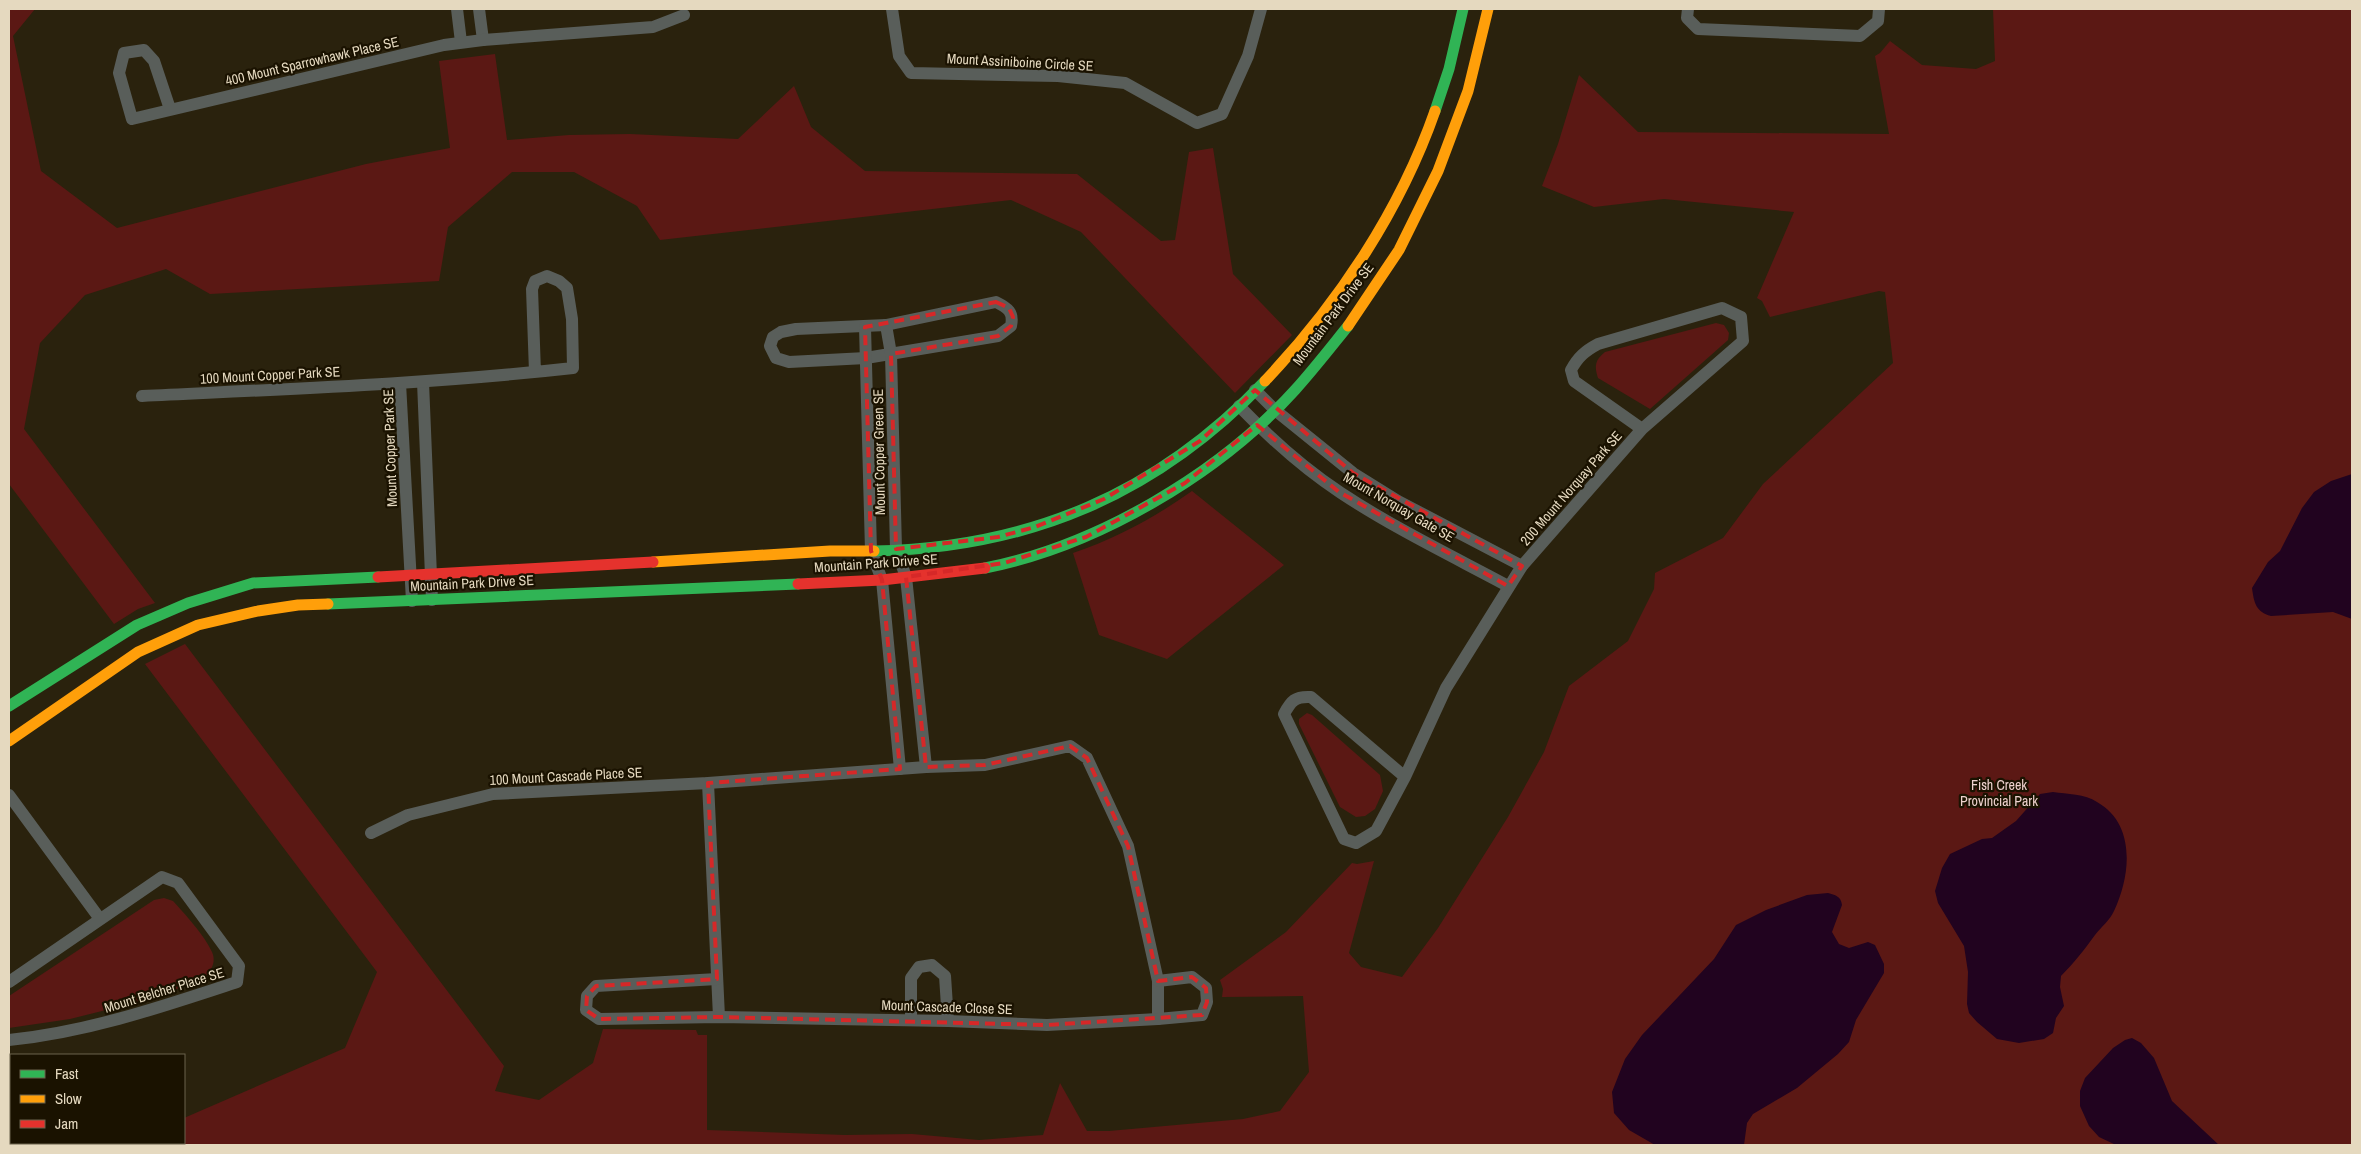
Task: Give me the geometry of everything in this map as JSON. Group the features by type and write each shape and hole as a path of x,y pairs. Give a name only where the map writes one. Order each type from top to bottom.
{"street":[{"path":"457,9 461,42"},
{"path":"479,9 483,40"},
{"name":"Mount Assiniboine Circle SE","path":"892,9 898,56 911,72 1058,76 1125,83 1197,123 1222,114 1248,56 1261,9"},
{"name":"Mountain Park Drive SE","path":"9,706 137,625 188,603 253,583 950,546 998,537 1035,527 1104,499 1171,462 1239,406 1301,341 1343,286 1384,220 1435,117 1451,63 1463,9"},
{"name":"Mountain Park Drive SE","path":"9,741 138,652 198,625 258,611 298,605 882,580 960,572 1004,563 1086,537 1185,483 1216,461 1275,410 1325,355 1363,304 1408,234 1431,189 1458,123 1474,70 1488,9"},
{"path":"1688,9 1687,18 1698,29 1860,36 1878,21 1879,9"},
{"name":"400 Mount Sparrowhawk Place SE","path":"170,109 154,60 144,50 124,53 119,73 132,119 461,42 653,27 684,15"},
{"name":"Mount Copper Park SE","path":"412,601 400,383 423,382 535,372 573,368 572,319 567,288 559,281 547,276 536,281 532,289 535,372"},
{"path":"996,302 1009,308 1013,317 1011,326 998,336 866,358 789,362 776,358 770,346 774,337 781,332 796,329 886,325 996,302"},
{"name":"200 Mount Norquay Park SE","path":"1405,777 1311,697 1299,696 1290,702 1284,714 1344,839 1356,843 1376,831 1405,777 1446,688 1522,566 1642,429 1742,341 1741,317 1722,308 1598,344 1577,359 1571,370 1574,381 1642,429"},
{"name":"Mount Copper Green SE","path":"886,325 891,354 896,549 906,577"},
{"name":"Mount Copper Green SE","path":"865,327 871,551 882,580"},
{"path":"423,382 432,600"},
{"name":"100 Mount Copper Park SE","path":"142,396 400,383"},
{"name":"Mount Norquay Gate SE","path":"1255,390 1275,410 1353,473 1398,501 1522,566"},
{"name":"Mount Norquay Gate SE","path":"1239,406 1257,425 1339,492 1389,522 1508,586"},
{"path":"1389,522 1398,501"},
{"path":"906,577 926,767"},
{"path":"882,580 900,769"},
{"path":"719,1017 708,783 926,767 985,765 1070,746 1087,758 1128,846 1158,981 1158,1020"},
{"name":"100 Mount Cascade Place SE","path":"371,833 408,815 493,794 708,783"},
{"path":"9,795 100,919"},
{"name":"Mount Belcher Place SE","path":"9,982 162,878 178,883 239,966 237,982 118,1021 52,1036 9,1040"},
{"path":"911,1020 911,978 919,967 932,965 946,976 948,1021"},
{"name":"Mount Cascade Close SE","path":"717,978 596,986 587,996 586,1010 599,1019 719,1017 911,1020 1047,1026 1158,1020 1202,1014 1207,1002 1206,988 1192,977 1158,981"}],"highlighted area":[{"path":"996,302 1009,308 1013,317 1011,326 998,336 891,354 896,549 998,537 1035,527 1104,499 1200,441 1255,390 1353,473 1522,566 1508,586 1339,492 1257,425 1185,483 1086,537 1004,563 906,577 926,767 985,765 1070,746 1087,758 1128,846 1158,981 1192,977 1206,988 1207,1002 1202,1015 1047,1025 719,1017 599,1019 586,1010 587,996 596,986 717,979 708,783 900,769 882,580 871,551 865,327"}],"green space":[{"path":"9,9 35,9 13,36 41,171 117,228 366,164 450,148 439,61 495,54 507,140 569,135 630,134 738,139 794,86 811,127 865,171 1077,174 1161,241 1175,240 1189,152 1213,148 1233,274 1292,335 1235,393 1081,232 1011,200 660,240 637,206 574,172 512,172 448,227 439,281 210,294 166,269 85,295 40,343 24,429 155,603 138,609 114,624 9,484"},
{"name":"Fish Creek Provincial Park","path":"1993,9 2352,9 2352,1145 34,1145 185,1144 185,1118 345,1048 377,972 145,664 185,644 504,1066 495,1091 539,1100 593,1063 603,1029 696,1030 698,1035 707,1035 707,1130 845,1135 912,1134 979,1140 1043,1135 1060,1083 1087,1131 1109,1131 1243,1119 1280,1111 1309,1072 1303,996 1222,997 1223,989 1220,980 1286,932 1352,863 1374,861 1349,953 1361,967 1402,977 1438,928 1508,817 1544,752 1569,686 1628,641 1654,589 1655,573 1723,538 1763,484 1893,363 1885,292 1879,291 1770,317 1762,301 1757,298 1794,212 1664,199 1594,207 1542,186 1558,144 1579,75 1638,132 1889,134 1875,56 1890,41 1922,65 1976,69 1995,61"},
{"path":"1716,323 1724,325 1729,333 1728,340 1650,409 1598,378 1596,364 1605,352"},
{"path":"1192,491 1284,565 1167,659 1099,635 1073,553 1105,541 1135,526 1164,510"},
{"path":"1307,713 1312,715 1380,775 1383,791 1375,809 1365,816 1356,817 1340,807 1299,724 1299,719"},
{"path":"164,898 173,901 183,912 200,932 212,952 214,960 212,968 202,980 146,1000 70,1019 9,1028 9,996 154,900"}],"shaded area":[{"path":"2352,474 2352,619 2333,612 2271,616 2262,612 2255,602 2252,588 2268,562 2280,551 2302,508 2314,492 2331,481"},
{"path":"2053,792 2087,797 2110,812 2118,823 2124,837 2126,866 2124,882 2120,897 2108,920 2061,976 2060,987 2064,1006 2056,1018 2053,1033 2044,1039 2019,1043 1997,1039 1969,1013 1967,1004 1968,972 1964,946 1938,903 1935,891 1942,868 1950,854 1982,839 1992,838 2016,821 2040,794"},
{"path":"1828,893 1837,896 1842,905 1832,932 1839,944 1849,948 1868,942 1875,945 1884,964 1884,973 1856,1020 1849,1042 1838,1054 1797,1088 1753,1114 1747,1123 1744,1145 1655,1145 1629,1130 1614,1113 1612,1092 1625,1059 1642,1035 1714,959 1736,925 1766,910 1807,895"},
{"path":"2132,1038 2141,1043 2154,1058 2172,1101 2219,1145 2116,1145 2099,1137 2089,1126 2080,1106 2080,1091 2085,1078 2113,1048"}],"traffic: fast":[{"path":"1435,111 1449,69 1463,9"},
{"path":"985,568 1070,543 1154,502 1193,477 1230,450 1264,421 1295,390 1348,326"},
{"path":"874,551 931,547 986,539 1038,526 1088,507 1135,484 1180,455 1224,421 1265,381"},
{"path":"9,706 137,625 188,603 253,583 378,577"},
{"path":"328,604 798,584"}],"traffic: slow":[{"path":"1348,326 1399,250 1438,171 1468,91 1488,9"},
{"path":"1265,381 1317,320 1342,288 1364,255 1404,185 1435,111"},
{"path":"653,562 830,551 874,551"},
{"path":"9,741 138,652 198,625 258,611 298,605 328,604"}],"traffic: jam":[{"path":"378,577 653,562"},
{"path":"798,584 882,580 985,568"}]}
